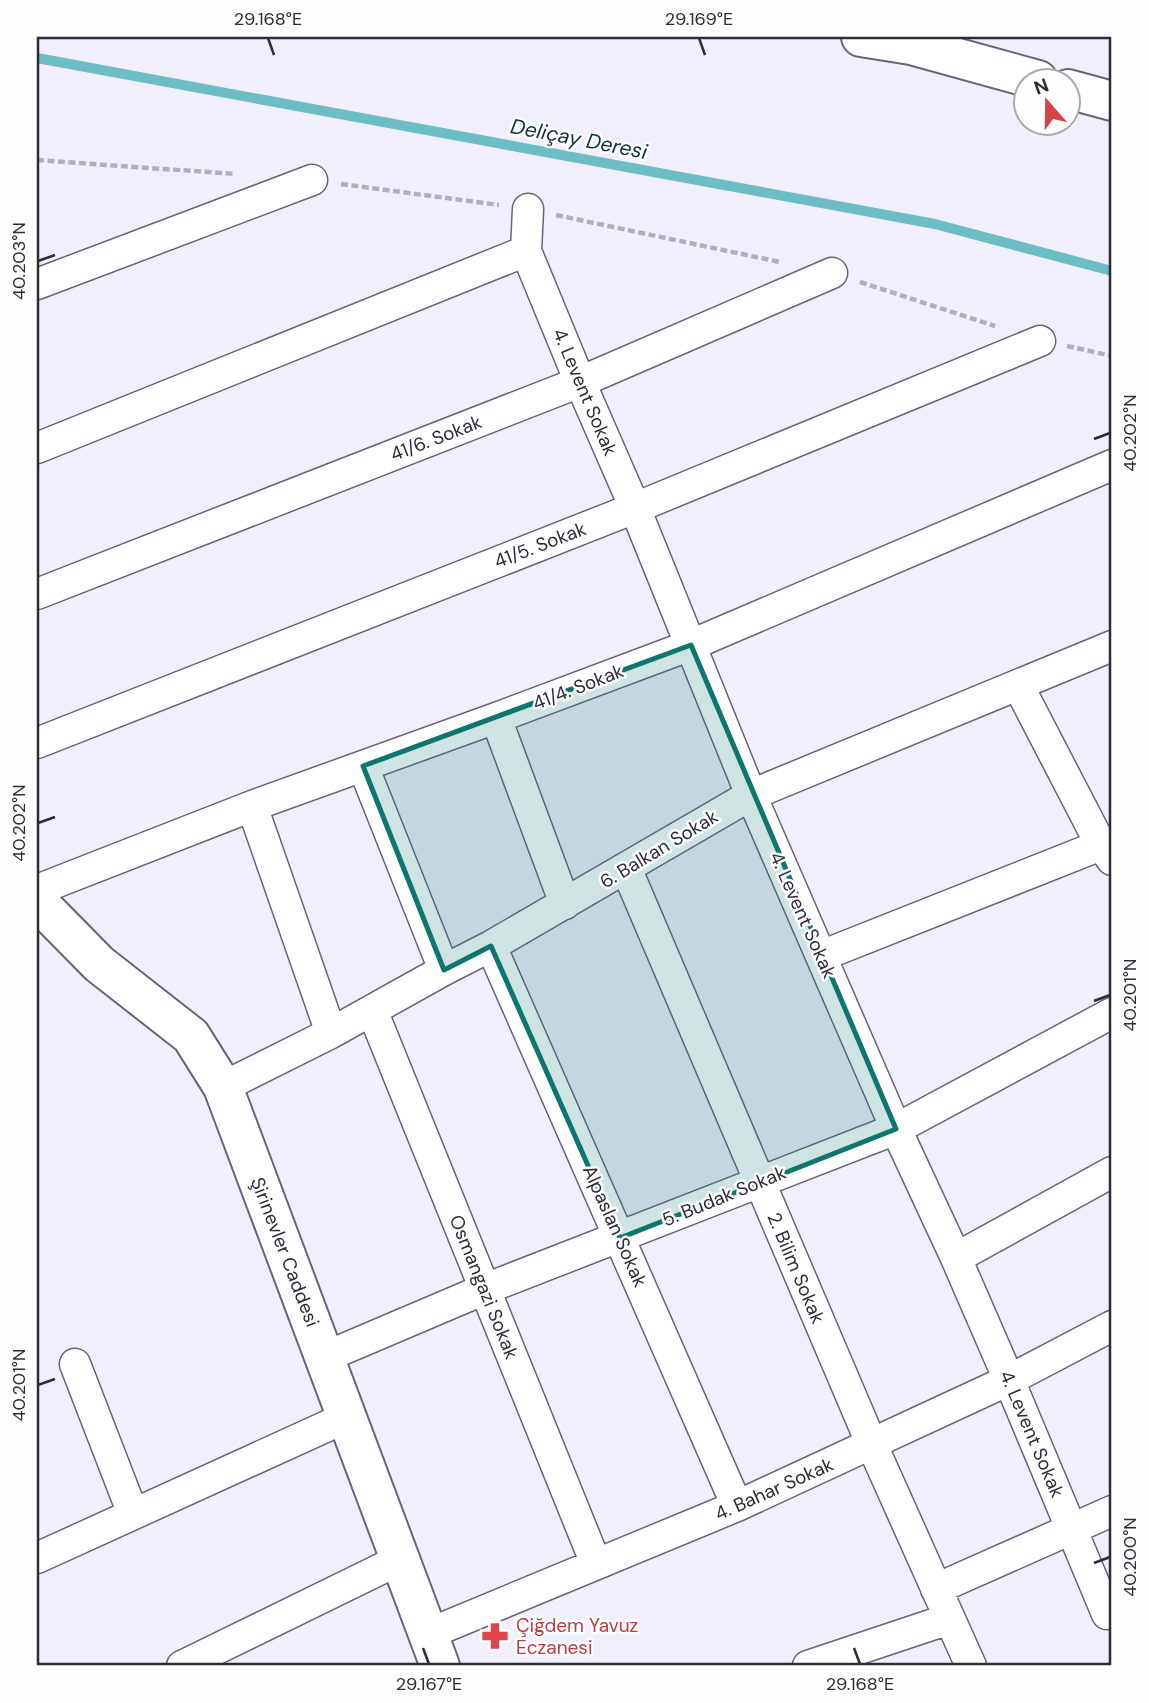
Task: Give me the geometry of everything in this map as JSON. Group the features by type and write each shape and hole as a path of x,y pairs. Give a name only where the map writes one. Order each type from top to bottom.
{"main road":[{"path":"861,37 911,41 1012,72"},
{"path":"1082,93 1112,101"},
{"name":"Şirinevler Caddesi","path":"37,901 99,964 191,1036 223,1087 434,1650"}],"street":[{"path":"37,284 312,180"},
{"name":"4. Levent Sokak","path":"528,209 526,251 635,509 751,795 896,1129 956,1258 1107,1614"},
{"path":"37,448 526,251"},
{"name":"41/6. Sokak","path":"37,594 580,382 832,273"},
{"name":"41/5. Sokak","path":"37,743 635,509 1041,341"},
{"name":"41/4. Sokak","path":"37,890 252,806 691,645 1112,465"},
{"name":"6. Balkan Sokak","path":"223,1087 331,1033 491,946 751,795 1112,646"},
{"path":"821,956 1107,853 1018,685"},
{"path":"496,718 565,904"},
{"path":"363,766 444,970"},
{"path":"252,806 331,1033"},
{"name":"2. Bilim Sokak","path":"626,868 872,1445 971,1666"},
{"name":"Alpaslan Sokak","path":"491,946 737,1506"},
{"name":"Osmangazi Sokak","path":"372,1010 596,1564"},
{"name":"5. Budak Sokak","path":"325,1357 485,1289 896,1129 1112,1013"},
{"path":"956,1258 1112,1172"},
{"name":"4. Bahar Sokak","path":"434,1650 596,1564 737,1506 872,1445 1009,1380 1112,1326"},
{"path":"75,1364 133,1514"},
{"path":"37,1558 347,1417"},
{"path":"936,1589 1112,1511"},
{"path":"182,1666 399,1560"},
{"path":"808,1666 949,1619"}],"path":[{"path":"37,160 243,175"},
{"path":"312,180 528,209 832,273 1041,341 1112,356"}],"highlighted area":[{"path":"691,645 896,1129 620,1238 491,946 444,970 363,766"}],"waterway":[{"name":"Deliçay Deresi","path":"37,58 935,224 1112,271"}],"place":[{"name":"Çiğdem Yavuz Eczanesi","path":"495,1636"}]}
